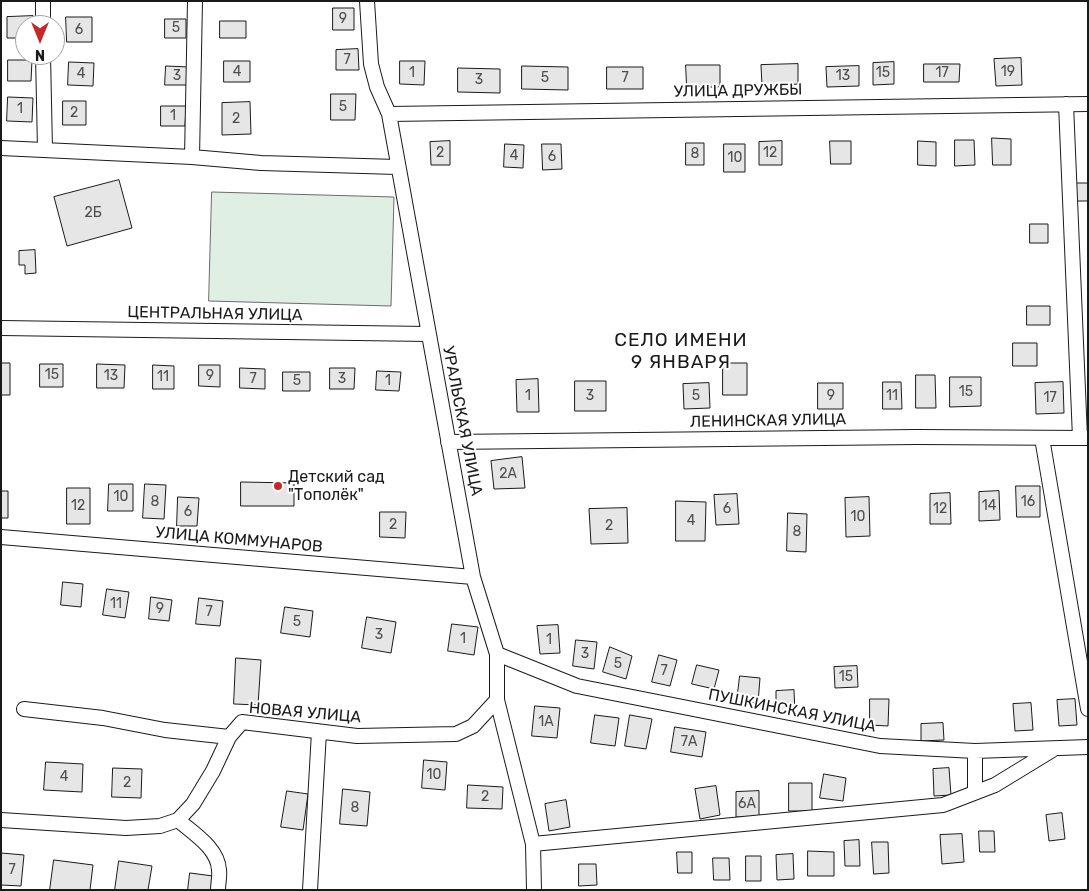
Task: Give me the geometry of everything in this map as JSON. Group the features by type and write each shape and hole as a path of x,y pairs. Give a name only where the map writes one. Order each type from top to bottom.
{"street":[{"path":"42,1 43,15"},
{"path":"192,157 195,1"},
{"name":"УРАЛЬСКАЯ УЛИЦА","path":"367,1 371,64 377,87 389,114 397,167 473,577 497,654 497,700 533,844 534,890"},
{"path":"43,65 45,149"},
{"path":"1066,104 1084,438"},
{"name":"УЛИЦА ДРУЖБЫ","path":"389,114 1088,104"},
{"path":"1,148 192,157 261,163 397,167"},
{"name":"ЦЕНТРАЛЬНАЯ УЛИЦА","path":"1,328 428,334"},
{"name":"ЛЕНИНСКАЯ УЛИЦА","path":"448,442 918,437 1084,438"},
{"path":"1042,438 1088,709"},
{"name":"УЛИЦА КОММУНАРОВ","path":"1,537 473,577"},
{"name":"ПУШКИНСКАЯ УЛИЦА","path":"497,654 577,686 880,746 975,751 1088,747"},
{"name":"НОВАЯ УЛИЦА","path":"178,820 193,804 213,771 228,737 242,722 357,736 456,734 473,726 497,700"},
{"path":"24,709 103,718 165,730 228,737"},
{"path":"310,890 319,732"},
{"path":"533,844 943,805 995,785 1054,748"},
{"path":"975,751 975,792"},
{"path":"1,820 126,828 160,826 178,820 216,856 219,870 218,890"}],"green space":[{"path":"212,192 394,197 391,306 209,301"}],"building":[{"path":"333,8 354,8 354,30 333,30"},
{"path":"7,17 15,17 15,38 7,38"},
{"path":"66,17 92,17 92,42 67,42"},
{"path":"165,19 186,19 186,38 165,38"},
{"path":"220,21 246,21 246,38 220,38"},
{"path":"358,49 359,70 336,70 336,50"},
{"path":"1021,58 1022,85 996,86 994,59"},
{"path":"8,60 15,60 15,65 32,65 31,81 8,81"},
{"path":"224,61 250,61 250,82 224,82"},
{"path":"400,61 425,61 424,85 400,84"},
{"path":"69,62 94,63 93,86 68,85"},
{"path":"894,62 894,84 873,85 873,63"},
{"path":"798,64 798,84 762,86 761,65"},
{"path":"924,64 960,64 959,82 924,82"},
{"path":"686,65 720,65 720,87 687,87"},
{"path":"166,66 189,67 189,85 165,85"},
{"path":"522,66 568,67 568,90 522,89"},
{"path":"859,66 859,86 827,87 826,67"},
{"path":"607,67 643,67 643,89 607,89"},
{"path":"458,68 500,69 500,93 458,92"},
{"path":"331,94 356,94 355,120 331,120"},
{"path":"8,97 33,98 32,122 7,121"},
{"path":"63,101 86,101 86,125 63,125"},
{"path":"250,102 251,134 222,135 222,103"},
{"path":"161,106 186,106 185,126 161,126"},
{"path":"992,138 1011,139 1011,165 993,165"},
{"path":"955,140 974,140 975,165 955,166"},
{"path":"450,141 450,165 431,165 430,142"},
{"path":"782,141 782,165 759,165 759,142"},
{"path":"830,141 851,141 851,164 831,164"},
{"path":"918,141 936,142 936,166 918,165"},
{"path":"686,143 704,143 704,165 686,165"},
{"path":"505,144 524,145 523,168 504,167"},
{"path":"542,144 561,144 562,169 543,170"},
{"path":"724,144 745,144 745,172 724,172"},
{"path":"119,180 132,228 67,246 54,197"},
{"path":"1075,183 1088,183 1088,201 1075,201"},
{"path":"1030,224 1048,224 1048,243 1030,243"},
{"path":"35,250 36,273 25,274 25,265 19,265 19,251"},
{"path":"1027,306 1050,306 1050,325 1027,325"},
{"path":"1013,343 1037,343 1037,366 1013,366"},
{"path":"1,363 10,363 10,395 1,395"},
{"path":"723,363 747,363 747,395 723,395"},
{"path":"40,364 63,364 63,387 40,387"},
{"path":"97,364 125,365 124,388 97,388"},
{"path":"153,365 174,366 174,389 153,389"},
{"path":"199,365 220,365 220,387 199,386"},
{"path":"240,368 265,369 265,389 240,388"},
{"path":"330,368 355,368 354,389 330,389"},
{"path":"377,371 401,372 399,391 376,390"},
{"path":"283,372 310,372 310,391 283,391"},
{"path":"916,375 935,375 936,408 916,408"},
{"path":"950,377 981,377 981,406 950,407"},
{"path":"538,379 539,412 517,412 516,380"},
{"path":"575,381 606,381 606,411 575,411"},
{"path":"883,382 901,382 902,409 883,409"},
{"path":"1063,382 1064,413 1036,414 1035,383"},
{"path":"709,383 710,408 684,409 683,384"},
{"path":"818,383 843,383 843,409 818,409"},
{"path":"522,457 525,488 494,489 491,461"},
{"path":"241,482 294,483 294,506 241,506"},
{"path":"109,484 133,484 133,511 108,511"},
{"path":"145,484 166,485 164,519 143,518"},
{"path":"1016,486 1040,486 1040,517 1017,517"},
{"path":"67,488 90,488 90,524 67,524"},
{"path":"1,491 8,491 8,518 1,518"},
{"path":"999,491 1000,520 979,521 979,492"},
{"path":"950,493 951,524 930,524 930,494"},
{"path":"737,494 739,524 716,525 714,495"},
{"path":"178,497 199,498 197,526 177,526"},
{"path":"869,497 870,536 846,537 845,498"},
{"path":"676,501 706,502 705,541 676,541"},
{"path":"627,508 628,543 591,544 589,509"},
{"path":"380,512 406,512 405,538 380,537"},
{"path":"788,513 807,514 806,552 787,551"},
{"path":"63,582 83,584 81,607 61,605"},
{"path":"107,589 129,592 125,618 103,615"},
{"path":"151,597 172,600 169,621 149,619"},
{"path":"199,598 223,601 220,626 196,624"},
{"path":"285,607 313,611 310,637 281,633"},
{"path":"367,617 396,622 391,653 362,648"},
{"path":"452,624 478,627 474,655 448,651"},
{"path":"558,625 560,653 540,654 537,626"},
{"path":"576,640 597,642 594,669 573,666"},
{"path":"610,647 632,656 626,679 603,672"},
{"path":"659,655 677,660 670,686 652,682"},
{"path":"236,658 261,660 258,705 234,704"},
{"path":"697,665 719,670 714,689 692,684"},
{"path":"857,666 858,687 835,688 834,667"},
{"path":"740,676 760,678 758,703 737,701"},
{"path":"794,690 795,713 776,713 776,691"},
{"path":"870,699 889,699 888,726 870,725"},
{"path":"1075,699 1077,725 1059,726 1057,700"},
{"path":"1031,703 1033,730 1015,731 1013,704"},
{"path":"535,706 560,708 557,738 532,736"},
{"path":"595,715 619,718 615,746 591,743"},
{"path":"630,715 652,719 646,749 625,746"},
{"path":"943,723 944,740 921,741 921,724"},
{"path":"675,727 706,732 702,757 671,752"},
{"path":"424,760 447,762 445,790 422,788"},
{"path":"46,762 83,764 82,792 44,790"},
{"path":"113,768 142,769 141,798 112,797"},
{"path":"949,768 951,795 934,796 933,769"},
{"path":"824,774 846,778 843,801 820,798"},
{"path":"789,783 812,783 812,811 789,811"},
{"path":"468,785 503,787 502,809 467,808"},
{"path":"716,786 720,815 700,819 695,789"},
{"path":"343,789 370,792 367,826 340,824"},
{"path":"287,791 308,794 303,830 281,827"},
{"path":"759,791 759,817 736,817 736,792"},
{"path":"566,800 570,827 549,831 545,804"},
{"path":"1062,813 1065,839 1049,841 1046,815"},
{"path":"979,831 994,831 995,852 980,852"},
{"path":"962,834 964,862 942,864 940,835"},
{"path":"859,840 860,866 845,866 844,841"},
{"path":"872,842 888,842 889,873 874,874"},
{"path":"808,851 834,852 834,876 808,876"},
{"path":"677,852 692,852 692,873 678,873"},
{"path":"1,853 24,855 21,886 1,885"},
{"path":"793,854 794,879 777,880 776,855"},
{"path":"746,856 761,856 761,881 746,881"},
{"path":"713,858 729,858 730,880 714,880"},
{"path":"54,860 93,865 90,890 50,890"},
{"path":"119,861 152,866 148,890 115,890"},
{"path":"579,864 596,864 597,885 579,886"},
{"path":"190,873 213,876 212,890 188,890"}],"place":[{"name":"Детский сад \"Тополёк\"","path":"278,486"}],"district":[{"name":"СЕЛО ИМЕНИ 9 ЯНВАРЯ","path":"681,352"}]}
